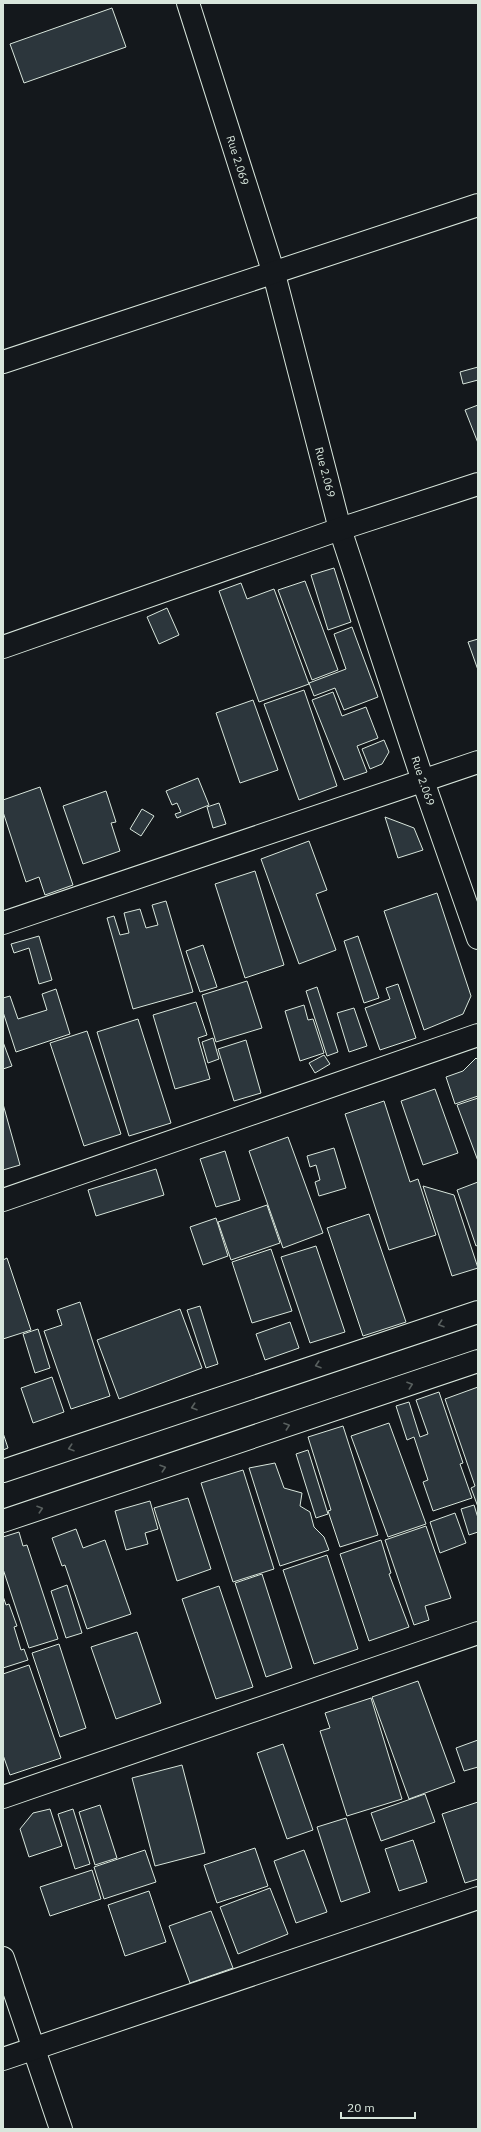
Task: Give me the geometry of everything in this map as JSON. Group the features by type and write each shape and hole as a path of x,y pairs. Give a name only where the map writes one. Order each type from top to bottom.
{"street":[{"name":"Rue 2.069","path":"188,3 274,274 340,529 423,781 478,938"},
{"path":"3,362 274,274 478,205"},
{"path":"3,647 340,529 478,484"},
{"path":"3,923 478,762"},
{"path":"3,1200 478,1035"},
{"path":"3,1470 478,1312"},
{"path":"3,1521 478,1362"},
{"path":"3,1797 478,1633"},
{"path":"3,2060 478,1898"},
{"path":"3,1958 61,2129"}],"building":[{"path":"112,8 126,47 24,83 10,44"},
{"path":"478,367 478,380 463,384 460,372"},
{"path":"478,405 478,443 465,410"},
{"path":"334,568 351,622 328,630 311,575"},
{"path":"305,581 338,670 312,680 278,590"},
{"path":"241,583 247,599 274,589 309,684 259,702 219,591"},
{"path":"167,608 179,635 159,644 147,617"},
{"path":"352,627 378,697 344,710 335,688 314,696 309,683 346,669 334,634"},
{"path":"478,639 478,670 468,642"},
{"path":"304,690 337,786 299,800 264,704"},
{"path":"333,692 342,716 366,707 378,738 357,746 367,772 344,780 312,700"},
{"path":"253,700 278,770 240,783 216,713"},
{"path":"384,740 389,752 382,764 370,769 362,749"},
{"path":"198,778 209,805 177,818 175,814 181,812 177,803 172,805 166,791"},
{"path":"40,787 73,885 45,895 39,877 26,882 3,812 3,800"},
{"path":"106,791 116,822 111,823 120,851 83,864 63,806"},
{"path":"219,803 226,824 213,828 207,807"},
{"path":"142,809 154,816 141,836 130,829"},
{"path":"385,817 414,828 423,850 398,858"},
{"path":"309,841 327,890 316,894 336,950 299,964 261,859"},
{"path":"255,871 284,965 245,978 215,884"},
{"path":"437,893 471,996 463,1014 424,1030 384,911"},
{"path":"166,901 193,992 133,1009 107,918 114,916 120,935 129,933 124,913 140,909 146,928 158,925 152,905"},
{"path":"39,936 52,980 39,984 29,948 14,953 11,944"},
{"path":"358,936 379,998 364,1003 344,941"},
{"path":"203,945 217,987 200,992 186,951"},
{"path":"247,981 262,1028 216,1042 202,995"},
{"path":"398,984 416,1038 380,1050 365,1008 390,999 386,988"},
{"path":"317,987 338,1052 327,1056 306,991"},
{"path":"56,989 70,1034 16,1052 3,1012 3,998 10,996 18,1019 47,1010 42,994"},
{"path":"196,1002 207,1035 198,1038 210,1079 175,1089 153,1015"},
{"path":"304,1005 308,1020 313,1019 324,1053 300,1061 285,1011"},
{"path":"354,1008 367,1046 349,1052 337,1013"},
{"path":"138,1019 171,1123 129,1136 97,1032"},
{"path":"87,1031 121,1134 84,1146 50,1043"},
{"path":"213,1038 219,1059 208,1063 202,1042"},
{"path":"246,1040 261,1093 234,1101 218,1049"},
{"path":"3,1042 12,1066 3,1069"},
{"path":"324,1055 330,1064 315,1073 309,1063"},
{"path":"476,1058 478,1060 478,1096 455,1104 446,1077 463,1071"},
{"path":"435,1089 458,1153 423,1165 401,1101"},
{"path":"478,1098 478,1161 457,1105"},
{"path":"384,1101 410,1182 418,1179 436,1235 389,1250 345,1114"},
{"path":"3,1104 20,1165 3,1170"},
{"path":"288,1137 323,1233 283,1248 249,1151"},
{"path":"334,1148 346,1188 319,1196 315,1182 320,1180 316,1165 310,1167 307,1156"},
{"path":"225,1151 240,1200 216,1207 200,1159"},
{"path":"156,1169 164,1195 96,1216 88,1190"},
{"path":"478,1182 478,1245 476,1246 457,1190"},
{"path":"423,1186 454,1195 478,1268 452,1276"},
{"path":"267,1205 280,1243 231,1260 218,1222"},
{"path":"369,1214 406,1322 363,1336 327,1228"},
{"path":"216,1218 228,1256 203,1265 190,1227"},
{"path":"316,1246 345,1332 310,1343 281,1257"},
{"path":"271,1249 292,1311 252,1323 232,1262"},
{"path":"7,1258 31,1330 3,1339 3,1260"},
{"path":"80,1302 110,1396 71,1409 44,1331 62,1325 57,1310"},
{"path":"200,1306 218,1364 206,1368 187,1310"},
{"path":"180,1309 202,1368 119,1399 97,1340"},
{"path":"290,1322 299,1348 265,1360 256,1334"},
{"path":"38,1329 50,1368 35,1373 23,1334"},
{"path":"52,1377 64,1412 33,1423 21,1388"},
{"path":"478,1387 478,1507 471,1488 475,1486 445,1399"},
{"path":"439,1392 463,1463 460,1464 472,1498 433,1511 423,1482 428,1480 414,1437 407,1440 396,1406 409,1402 420,1437 428,1434 416,1400"},
{"path":"389,1423 426,1524 388,1537 351,1436"},
{"path":"343,1426 378,1535 340,1547 328,1511 331,1510 308,1437"},
{"path":"3,1433 8,1448 3,1450"},
{"path":"308,1450 328,1514 316,1518 296,1454"},
{"path":"275,1463 284,1488 302,1493 300,1506 310,1512 314,1527 324,1537 329,1550 280,1566 249,1468"},
{"path":"243,1470 274,1569 233,1582 201,1483"},
{"path":"188,1498 211,1569 177,1581 154,1508"},
{"path":"150,1501 158,1529 145,1533 148,1544 126,1550 115,1511"},
{"path":"474,1505 478,1518 478,1532 469,1535 461,1509"},
{"path":"455,1513 466,1543 440,1553 430,1522"},
{"path":"426,1526 451,1598 425,1606 429,1620 414,1625 385,1540"},
{"path":"76,1529 83,1548 105,1540 131,1614 87,1629 65,1565 62,1566 52,1538"},
{"path":"19,1532 23,1546 27,1545 58,1639 29,1648 3,1569 3,1537"},
{"path":"381,1540 391,1573 389,1574 409,1627 369,1641 340,1554"},
{"path":"327,1555 358,1649 314,1664 283,1570"},
{"path":"262,1574 292,1668 266,1677 235,1583"},
{"path":"67,1585 82,1633 66,1638 51,1591"},
{"path":"219,1586 253,1687 216,1699 182,1599"},
{"path":"3,1596 6,1605 9,1604 17,1626 14,1627 21,1650 24,1649 28,1660 3,1668"},
{"path":"137,1632 161,1703 116,1719 91,1647"},
{"path":"59,1644 86,1728 60,1737 32,1653"},
{"path":"29,1665 61,1758 10,1775 3,1755 3,1674"},
{"path":"418,1681 455,1782 409,1799 372,1697"},
{"path":"371,1698 402,1799 347,1816 320,1731 330,1728 325,1713"},
{"path":"478,1740 478,1767 464,1771 456,1748"},
{"path":"283,1744 313,1830 287,1839 257,1753"},
{"path":"182,1765 205,1853 155,1866 132,1778"},
{"path":"425,1794 435,1822 381,1841 371,1813"},
{"path":"478,1802 478,1879 465,1883 442,1814"},
{"path":"100,1805 117,1858 95,1865 79,1812"},
{"path":"50,1809 62,1846 29,1857 20,1829 33,1813"},
{"path":"73,1809 90,1864 75,1869 58,1814"},
{"path":"346,1818 370,1892 341,1902 317,1827"},
{"path":"413,1840 427,1882 399,1891 385,1849"},
{"path":"255,1848 268,1886 217,1903 204,1865"},
{"path":"145,1850 156,1882 104,1899 94,1867"},
{"path":"304,1850 327,1912 296,1923 274,1861"},
{"path":"92,1870 101,1899 50,1916 40,1887"},
{"path":"270,1888 288,1934 238,1954 220,1907"},
{"path":"149,1891 166,1942 125,1956 108,1905"},
{"path":"211,1911 233,1968 190,1983 169,1926"}]}
